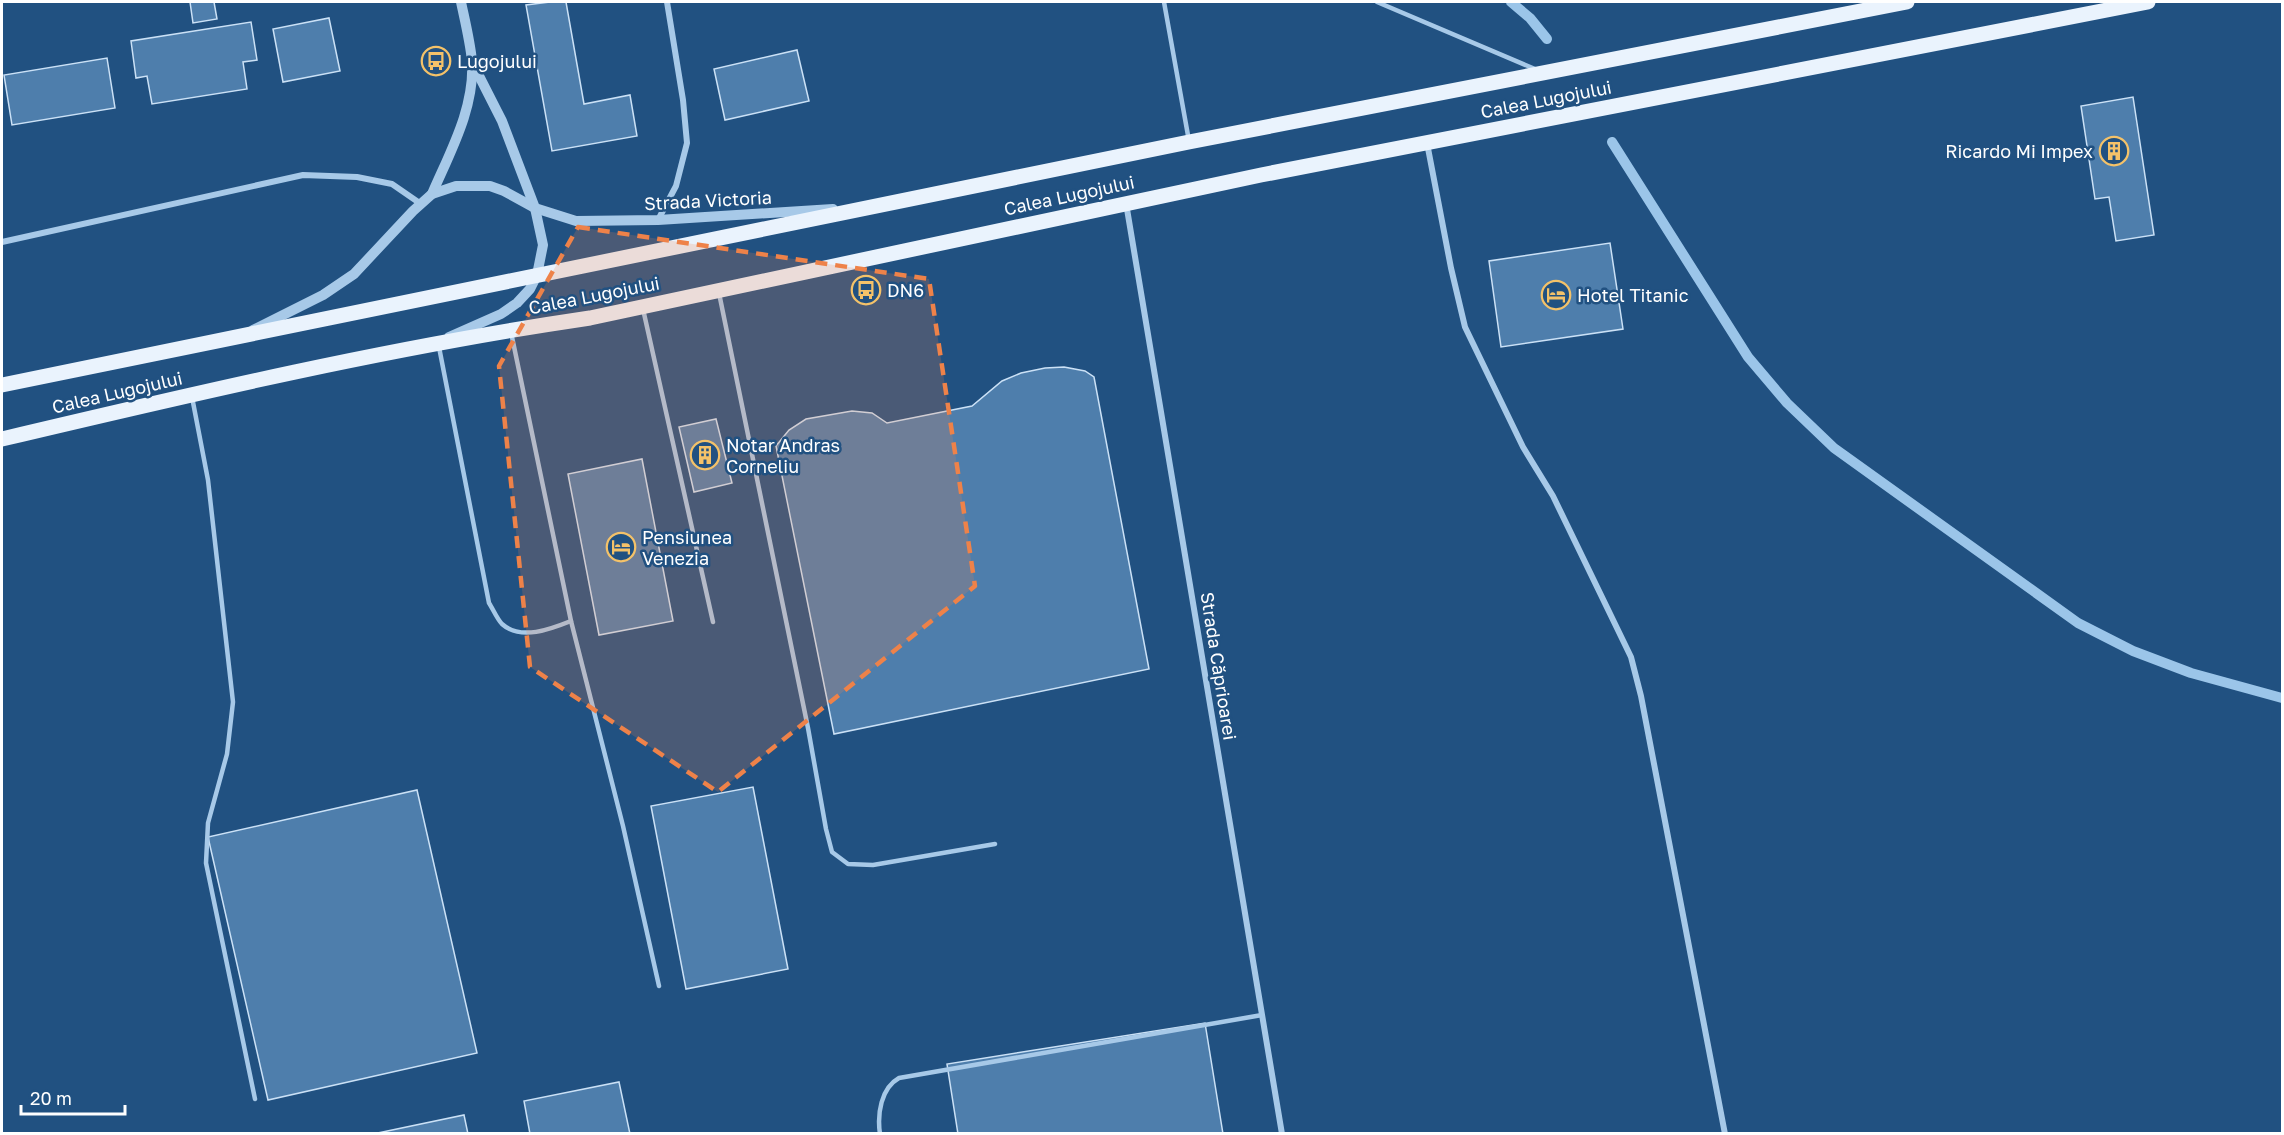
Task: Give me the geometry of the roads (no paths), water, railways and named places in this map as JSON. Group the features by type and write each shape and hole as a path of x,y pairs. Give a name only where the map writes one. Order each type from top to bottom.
{"main road":[{"name":"Calea Lugojului","path":"2,385 1189,142 1907,2"},
{"name":"Calea Lugojului","path":"2,439 191,394 511,330 590,318 1126,202 2148,2"}],"street":[{"name":"Strada Victoria","path":"432,194 463,120 469,97 472,62 461,2"},
{"path":"658,220 676,186 687,143 683,100 667,2"},
{"name":"Strada Victoria","path":"423,348 507,311 525,294 537,275 543,245 535,208 502,121 472,62"},
{"path":"1427,142 1451,268 1465,327 1523,447 1552,496 1631,657 1641,696 1725,1134"},
{"path":"2,242 303,175 357,177 392,184 421,204"},
{"name":"Strada Victoria","path":"238,337 323,295 354,274 432,194 456,186 490,186 504,190 535,208 576,221 658,220 884,205"},
{"name":"Strada Căprioarei","path":"1126,202 1282,1134"}],"lane":[{"path":"1164,2 1189,142"},
{"path":"1377,2 1543,73"},
{"path":"718,291 832,852 848,864 873,865 995,844"},
{"path":"642,306 713,622"},
{"path":"511,330 571,621 623,826 659,986"},
{"path":"439,344 489,603 503,624 519,632 543,630 571,621"},
{"path":"191,394 207,472 233,702 227,754 208,823 206,863 255,1099"},
{"path":"880,1134 878,1125 882,1098 889,1084 899,1078 1262,1015"}],"waterway":[{"path":"1511,2 1530,18 1547,39"},
{"path":"1612,142 1748,357 1787,403 1834,448 2078,623 2133,651 2191,673 2282,698"}],"place":[{"name":"Lugojului","path":"436,61"},
{"name":"Ricardo Mi Impex","path":"2114,151"},
{"name":"DN6","path":"866,290"},
{"name":"Hotel Titanic","path":"1556,295"},
{"name":"Notar Andras Corneliu","path":"705,455"},
{"name":"Pensiunea Venezia","path":"621,547"}]}
